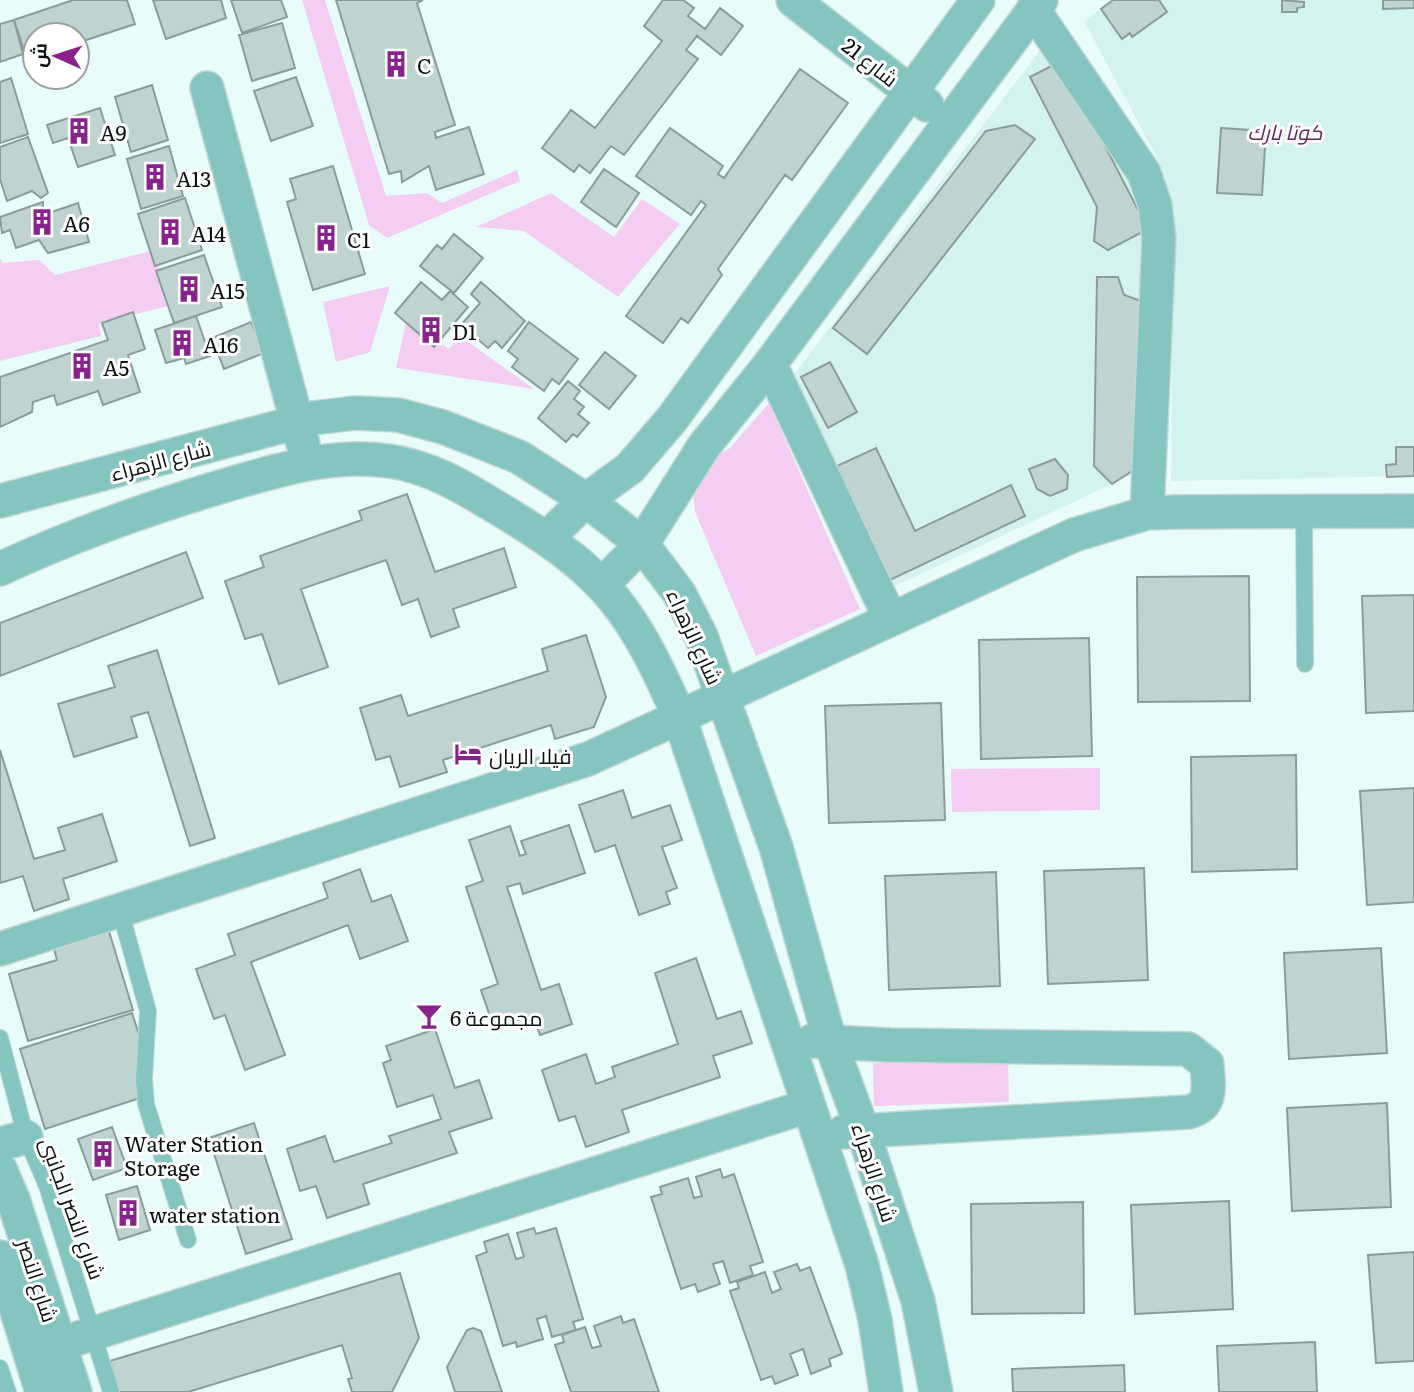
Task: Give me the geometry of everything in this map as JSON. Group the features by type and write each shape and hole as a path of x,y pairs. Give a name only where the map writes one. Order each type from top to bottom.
{"street":[{"name":"شارع 21","path":"793,0 949,121"},
{"path":"547,538 586,500 630,468 672,419 978,0"},
{"path":"603,584 642,544 704,446 770,364 1037,4 1144,173 1155,205 1159,238 1147,513"},
{"path":"207,88 308,462"},
{"path":"770,364 890,618"},
{"name":"شارع الزهراء","path":"0,501 297,422 355,413 398,415 443,427 519,457 586,500 642,544 679,593 701,636 776,847 830,1041 863,1131 918,1301 936,1392"},
{"name":"شارع الزهراء","path":"0,569 72,535 308,462 349,458 391,461 426,470 457,484 547,538 603,584 639,632 679,716 784,1040 862,1265 876,1321 886,1392"},
{"path":"57,487 72,535"},
{"path":"0,949 550,772 626,743 723,695 1074,535 1147,513 1414,511"},
{"path":"60,1344 812,1120 863,1131 1189,1112 1201,1108 1209,1098 1207,1064 1188,1049 888,1045 784,1040"},
{"name":"شارع النصر","path":"0,1169 75,1392"},
{"name":"شارع النصر","path":"0,1257 42,1392"}],"lane":[{"path":"1304,512 1305,664"},
{"path":"120,910 148,1011 144,1079 146,1104 188,1240"},
{"name":"شارع النصر الجانبى","path":"0,1038 13,1140 47,1186 111,1392"},
{"path":"0,1368 8,1392"}],"shaded area":[{"path":"302,0 325,0 386,196 427,193 442,203 517,170 520,181 387,238 369,225"},
{"name":"كوتا بارك","path":"1113,0 1414,0 1414,476 1171,481 1173,212 1170,195 1155,154 1084,21"},
{"path":"1044,45 1150,216 1144,469 891,588 793,376"},
{"path":"551,193 614,237 642,199 680,224 618,297 524,231 476,227"},
{"path":"155,250 169,306 99,323 101,336 0,361 0,258 2,263 39,260 55,275"},
{"path":"390,286 370,352 336,362 323,302"},
{"path":"407,318 449,349 460,336 534,389 396,368"},
{"path":"769,403 860,609 756,656 695,512 693,492 714,457 730,448"},
{"path":"1100,768 1100,810 952,812 951,769"},
{"path":"1008,1058 1009,1102 874,1106 873,1063"}],"building":[{"path":"73,0 127,0 135,24 91,38 91,21 21,21 21,41 14,20"},
{"path":"153,0 221,0 226,18 166,39"},
{"path":"231,0 281,0 287,17 242,33"},
{"name":"C","path":"336,0 423,0 417,3 455,125 435,132 436,138 469,127 484,174 436,190 429,166 402,182 401,171 389,174"},
{"path":"663,0 683,0 694,8 688,16 705,29 720,8 743,26 721,55 697,36 686,50 698,59 624,155 611,146 590,173 579,165 574,172 542,148 571,110 595,128 662,41 644,26"},
{"path":"1113,0 1159,0 1167,12 1132,37 1130,33 1122,39 1101,9"},
{"path":"1282,0 1304,2 1304,7 1297,8 1297,12 1282,12"},
{"path":"1383,0 1414,0 1414,8 1383,9"},
{"path":"14,20 21,55 0,62 0,24"},
{"path":"282,23 295,68 252,81 239,35"},
{"path":"1061,61 1148,229 1108,250 1094,241 1097,207 1030,77"},
{"path":"800,69 848,103 792,180 785,175 718,269 722,275 688,323 681,318 663,343 626,316 706,205 701,201 691,215 636,176 670,128 723,166 718,174 724,178"},
{"path":"296,77 313,126 271,141 254,91"},
{"path":"11,78 28,134 0,143 0,82"},
{"path":"152,85 168,140 131,152 115,97"},
{"name":"A9","path":"100,108 115,155 78,167 68,138 53,143 47,125"},
{"path":"1015,125 1035,139 867,354 833,328 986,131"},
{"path":"1221,128 1266,131 1262,195 1217,193"},
{"path":"28,137 48,193 41,198 32,191 7,201 0,179 0,147"},
{"name":"A13","path":"169,146 183,196 141,209 127,159"},
{"name":"C1","path":"333,166 365,274 313,290 287,202 296,199 290,179"},
{"path":"604,169 639,193 616,227 581,202"},
{"name":"A14","path":"185,198 202,250 155,266 138,214"},
{"name":"A6","path":"43,202 43,215 78,203 89,242 48,253 39,240 16,248 10,230 2,233 0,217"},
{"path":"454,234 483,258 454,293 420,266 437,245 442,249"},
{"name":"A15","path":"204,255 222,307 174,323 156,271"},
{"path":"1097,277 1118,277 1124,295 1144,302 1140,466 1112,484 1094,466"},
{"name":"D1","path":"421,282 442,300 450,291 468,307 434,347 395,313"},
{"path":"481,282 525,321 502,348 495,341 488,348 461,325 480,303 471,294"},
{"name":"A5","path":"133,312 145,349 128,355 140,392 103,405 98,391 57,405 54,395 33,402 32,412 0,427 0,377 108,340 102,323"},
{"name":"A16","path":"196,316 210,356 186,364 184,358 166,363 155,330"},
{"name":"A16","path":"251,322 264,353 224,369 212,338"},
{"path":"529,322 578,359 559,384 552,379 544,391 512,367 518,359 508,351"},
{"path":"605,352 636,376 609,409 579,385"},
{"path":"830,362 857,412 828,428 801,377"},
{"path":"568,381 580,391 574,399 584,407 578,414 589,423 577,437 573,434 566,442 538,418"},
{"path":"1396,447 1414,447 1414,476 1387,477 1386,465 1396,464"},
{"path":"876,448 915,531 1011,485 1025,516 890,580 837,466"},
{"path":"1055,459 1068,475 1067,489 1050,496 1037,489 1029,469"},
{"path":"407,494 435,572 504,548 516,587 453,609 459,627 431,637 418,599 402,605 386,560 301,589 328,667 279,684 262,634 245,639 225,581 264,567 260,556 362,520 359,511"},
{"path":"186,552 203,598 0,676 0,623"},
{"path":"1249,576 1250,701 1138,702 1137,577"},
{"path":"1414,595 1414,711 1366,713 1362,596"},
{"path":"586,635 606,697 594,727 555,739 551,725 443,760 447,772 400,787 390,756 376,760 360,708 401,695 408,716 548,671 542,649"},
{"path":"1089,638 1092,756 981,759 979,640"},
{"path":"157,650 215,838 190,846 148,712 131,717 137,737 74,757 58,704 115,687 108,666"},
{"path":"941,703 945,820 829,823 825,706"},
{"path":"0,750 34,859 65,850 58,828 102,814 117,861 63,879 69,899 34,911 23,876 0,883"},
{"path":"1296,755 1297,869 1192,872 1191,757"},
{"path":"1414,788 1414,902 1367,905 1360,791"},
{"path":"623,790 632,818 670,805 682,840 662,847 677,888 666,892 670,904 639,915 615,845 595,852 579,805"},
{"path":"569,825 585,873 523,894 520,883 507,887 541,990 559,984 572,1024 540,1035 533,1015 494,1028 481,990 498,984 466,887 483,881 469,840 510,826 520,856 526,854 521,841"},
{"path":"1144,868 1148,980 1048,984 1044,871"},
{"path":"360,869 372,902 391,895 408,941 360,959 348,925 251,962 285,1055 245,1070 225,1015 214,1019 196,969 235,955 228,934 328,898 323,883"},
{"path":"996,872 1000,986 889,990 885,876"},
{"path":"108,928 133,1010 28,1041 9,974 57,960 53,945"},
{"path":"1381,948 1387,1053 1289,1059 1284,953"},
{"path":"696,958 717,1019 741,1011 752,1043 713,1056 720,1077 622,1110 629,1132 586,1147 575,1116 559,1121 542,1070 586,1054 596,1084 615,1077 612,1067 678,1044 655,973"},
{"path":"132,1013 142,1044 140,1098 45,1129 20,1049"},
{"path":"435,1029 455,1088 479,1080 492,1118 449,1132 457,1153 363,1184 369,1204 327,1218 316,1186 300,1191 287,1149 325,1136 334,1162 392,1143 389,1136 441,1119 433,1095 397,1107 383,1063 391,1060 386,1046"},
{"path":"1387,1103 1391,1207 1292,1211 1287,1108"},
{"path":"254,1123 292,1239 246,1254 209,1138"},
{"name":"Water Station Storage","path":"112,1127 127,1168 93,1180 78,1139"},
{"path":"720,1169 723,1178 734,1174 763,1262 750,1266 753,1275 730,1283 723,1261 713,1264 720,1284 698,1292 695,1284 681,1289 651,1197 662,1194 660,1187 688,1178 694,1198 702,1196 696,1177"},
{"name":"water station","path":"137,1186 150,1230 119,1240 106,1195"},
{"path":"1229,1201 1233,1309 1135,1314 1131,1205"},
{"path":"1083,1202 1084,1313 972,1314 971,1204"},
{"path":"534,1228 536,1234 556,1228 583,1319 573,1322 576,1330 552,1337 546,1316 537,1319 543,1339 517,1347 516,1342 503,1346 476,1256 487,1252 484,1242 508,1234 516,1259 524,1257 517,1233"},
{"path":"1414,1252 1414,1361 1376,1363 1368,1255"},
{"path":"797,1264 800,1271 810,1267 842,1354 829,1359 831,1366 811,1374 803,1349 790,1354 798,1375 775,1384 772,1376 761,1380 730,1291 739,1288 737,1282 765,1272 772,1293 781,1289 774,1272"},
{"path":"400,1273 419,1338 392,1392 352,1392 348,1379 352,1378 342,1345 188,1392 119,1392 110,1361"},
{"path":"621,1316 623,1323 634,1319 659,1392 571,1392 555,1345 564,1342 562,1335 585,1327 592,1348 601,1346 594,1326"},
{"path":"473,1328 481,1331 502,1392 455,1392 447,1367 467,1330"},
{"path":"1315,1342 1317,1392 1219,1392 1217,1346"},
{"path":"1124,1365 1125,1392 1013,1392 1012,1369"}],"place":[{"name":"C","path":"396,64"},
{"name":"A9","path":"79,131"},
{"name":"A13","path":"155,177"},
{"name":"A6","path":"42,222"},
{"name":"A14","path":"170,232"},
{"name":"C1","path":"326,238"},
{"name":"A15","path":"189,289"},
{"name":"D1","path":"431,330"},
{"name":"A16","path":"182,343"},
{"name":"A5","path":"82,366"},
{"name":"فيلا الريان","path":"468,754"},
{"name":"مجموعة 6","path":"429,1016"},
{"name":"Water Station Storage","path":"103,1154"},
{"name":"water station","path":"128,1213"}]}
